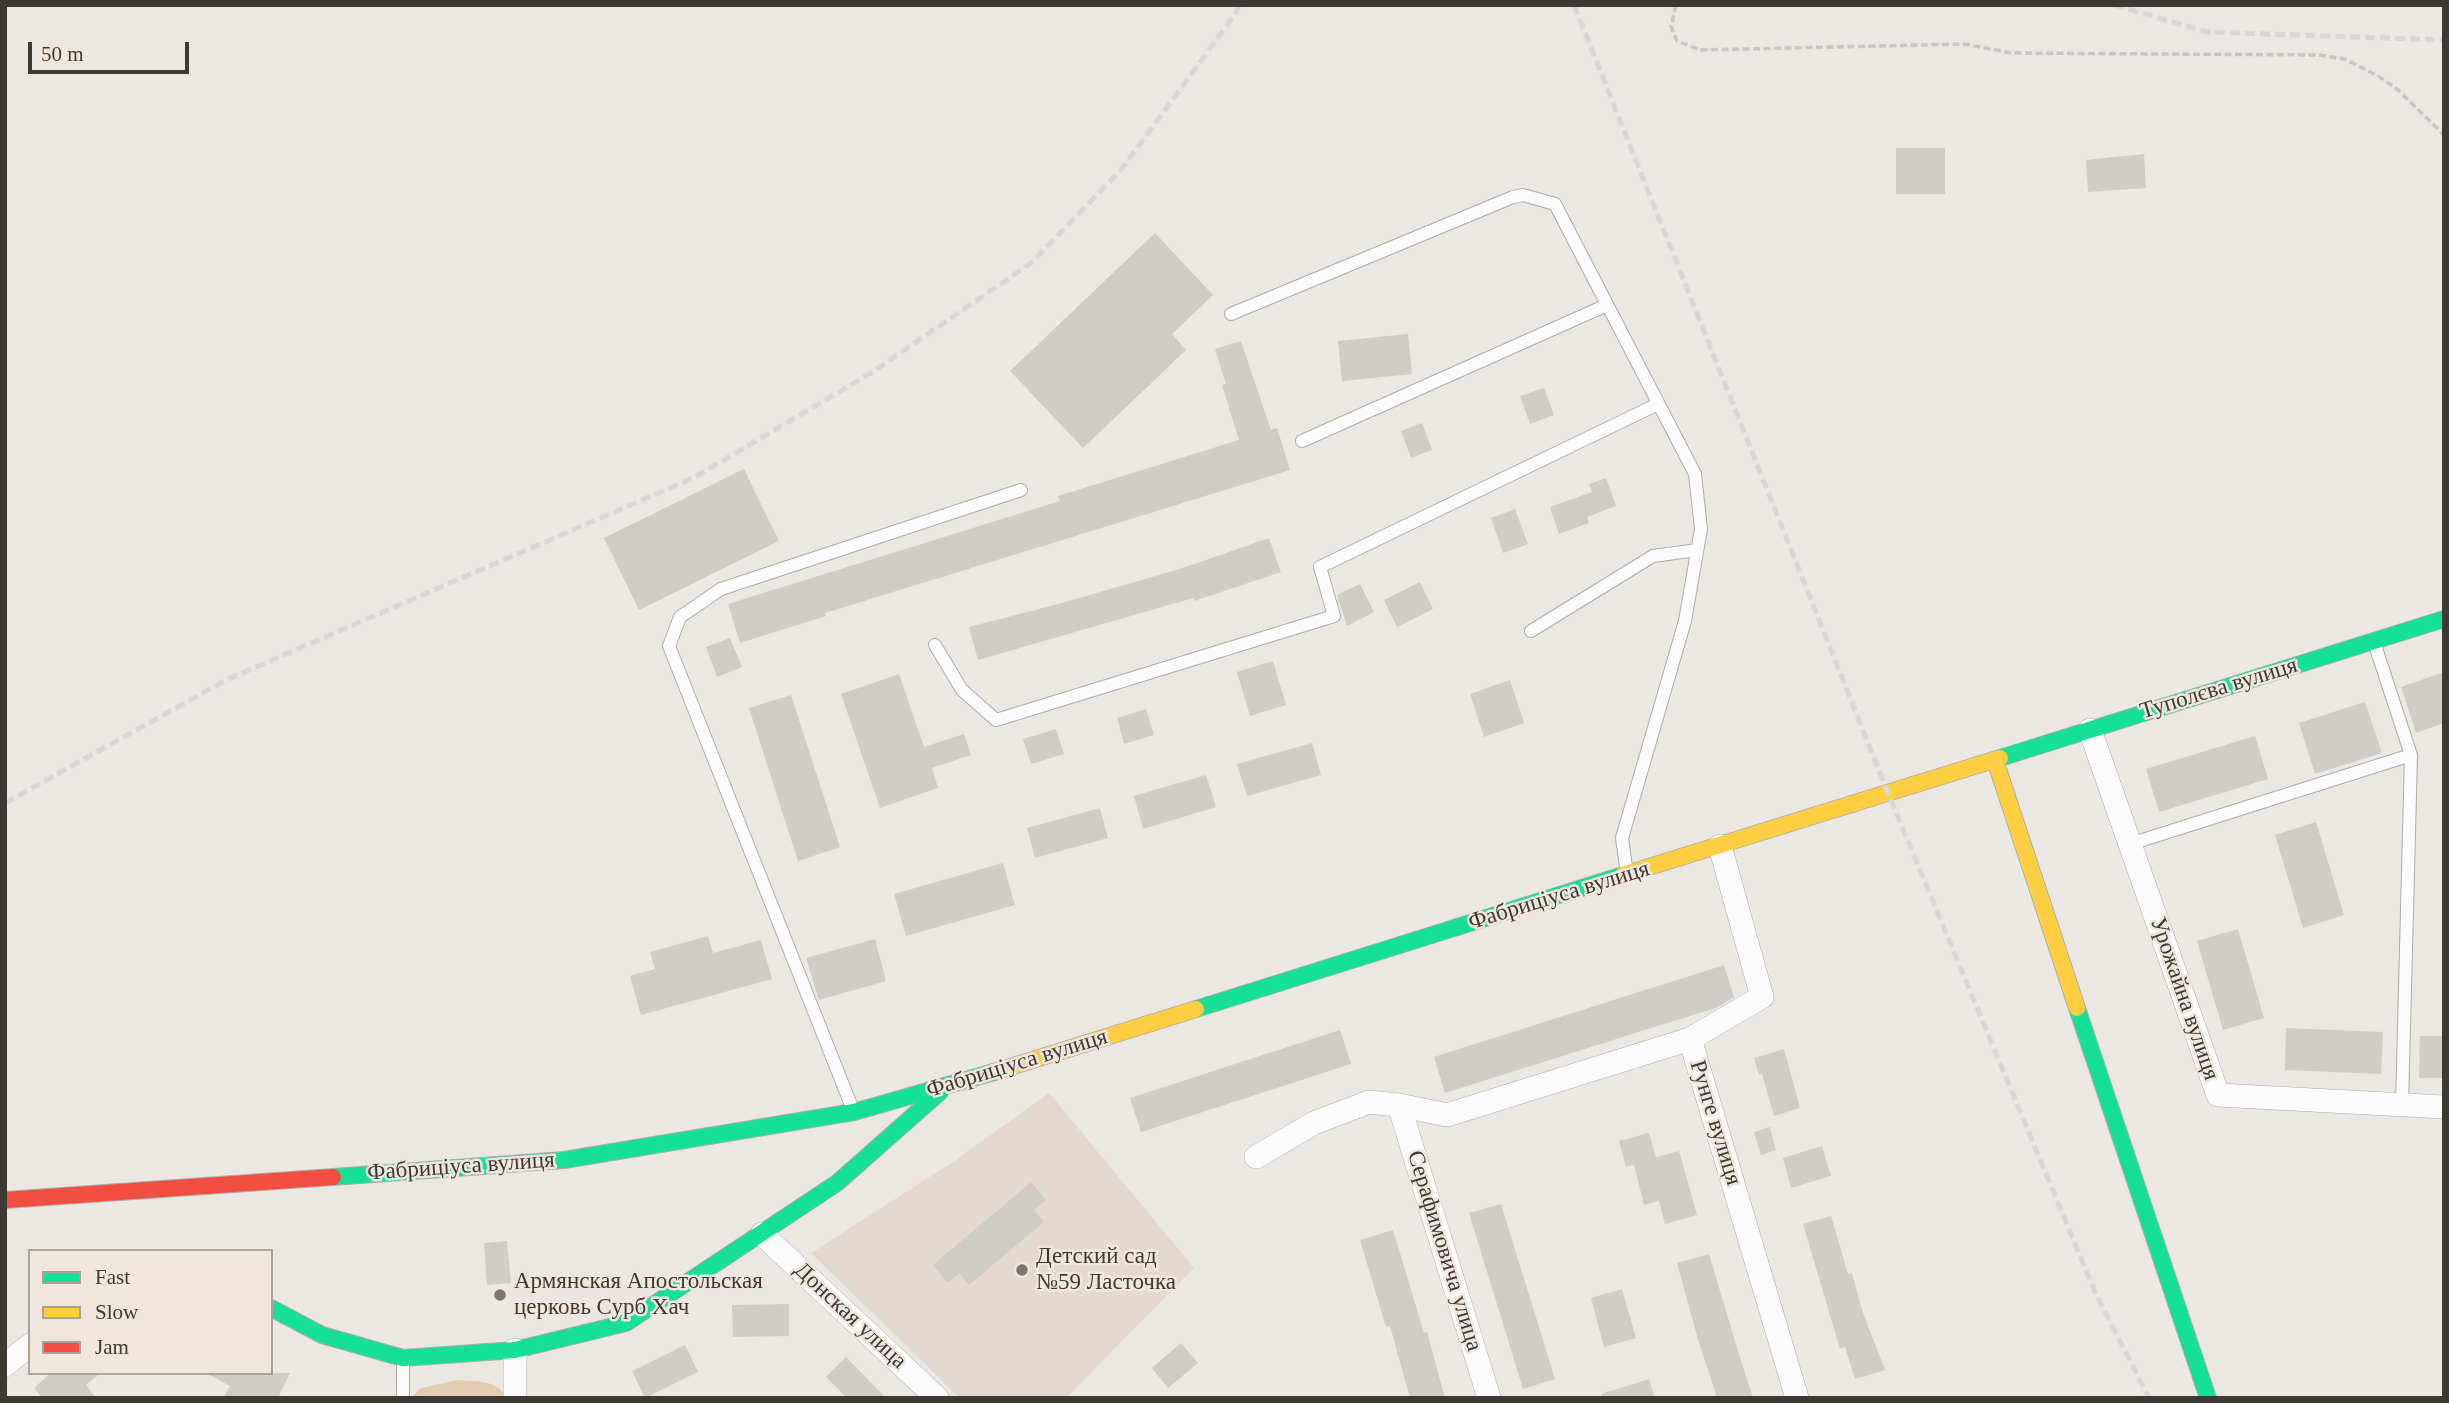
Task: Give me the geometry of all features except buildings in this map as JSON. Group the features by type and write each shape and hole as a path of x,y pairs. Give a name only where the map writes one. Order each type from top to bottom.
{"main road":[{"name":"Туполєва вулиця","path":"1995,760 2444,619"},
{"name":"Фабриціуса вулиця","path":"5,1200 564,1160 854,1112 946,1087 1995,760"},
{"path":"1995,760 2208,1398"},
{"path":"273,1309 322,1335 403,1358 515,1350 626,1323 837,1183 946,1087"}],"street":[{"name":"Урожайна вулиця","path":"2090,730 2218,1095 2444,1107"},
{"name":"Рунге вулиця","path":"1720,845 1762,997 1690,1039 1797,1398"},
{"path":"1256,1157 1314,1123 1369,1102 1447,1115 1690,1039"},
{"name":"Серафимовича улица","path":"1399,1105 1489,1398"},
{"name":"Донская улица","path":"762,1234 937,1398"},
{"path":"5,1365 28,1347"},
{"path":"515,1350 515,1398"}],"lane":[{"path":"1231,314 1513,197 1523,195 1555,204 1695,474 1701,529 1685,621 1622,838 1628,874"},
{"path":"1302,441 1607,305"},
{"path":"934,645 962,690 996,720 1335,616 1320,567 1658,404"},
{"path":"854,1112 669,646 680,617 721,589 1021,490"},
{"path":"1531,631 1653,556 1697,550"},
{"path":"2374,641 2411,755 2402,1105"},
{"path":"2130,844 2411,755"},
{"path":"403,1358 403,1398"}],"path":[{"path":"1676,5 1671,27 1678,41 1700,50 1965,44 2011,53 2288,54 2345,59 2380,77 2398,90 2444,135"}],"shaded area":[{"path":"1049,1093 1194,1268 1066,1398 960,1398 811,1253 956,1160"},
{"path":"458,1380 492,1384 498,1387 506,1398 411,1398 421,1388"}],"railway":[{"path":"5,803 228,679 693,478 871,373 1031,263 1121,170 1236,13 1239,5"},
{"path":"1574,5 1888,793 2095,1292 2149,1398"},
{"path":"2114,5 2207,32 2444,40"}],"traffic: fast":[{"path":"2000,758 2444,619"},
{"path":"1196,1009 1623,875"},
{"path":"2077,1008 2208,1398"},
{"path":"333,1177 564,1160 854,1112 994,1072"},
{"path":"273,1309 322,1335 403,1358 515,1350 626,1323 837,1183 940,1092"}],"traffic: slow":[{"path":"1623,875 2000,758"},
{"path":"1995,760 2077,1008"},
{"path":"994,1072 1196,1009"}],"traffic: jam":[{"path":"5,1200 333,1177"}],"place":[{"name":"Детский сад №59 Ласточка","path":"1022,1270"},
{"name":"Армянская Апостольская церковь Сурб Хач","path":"500,1295"}]}
